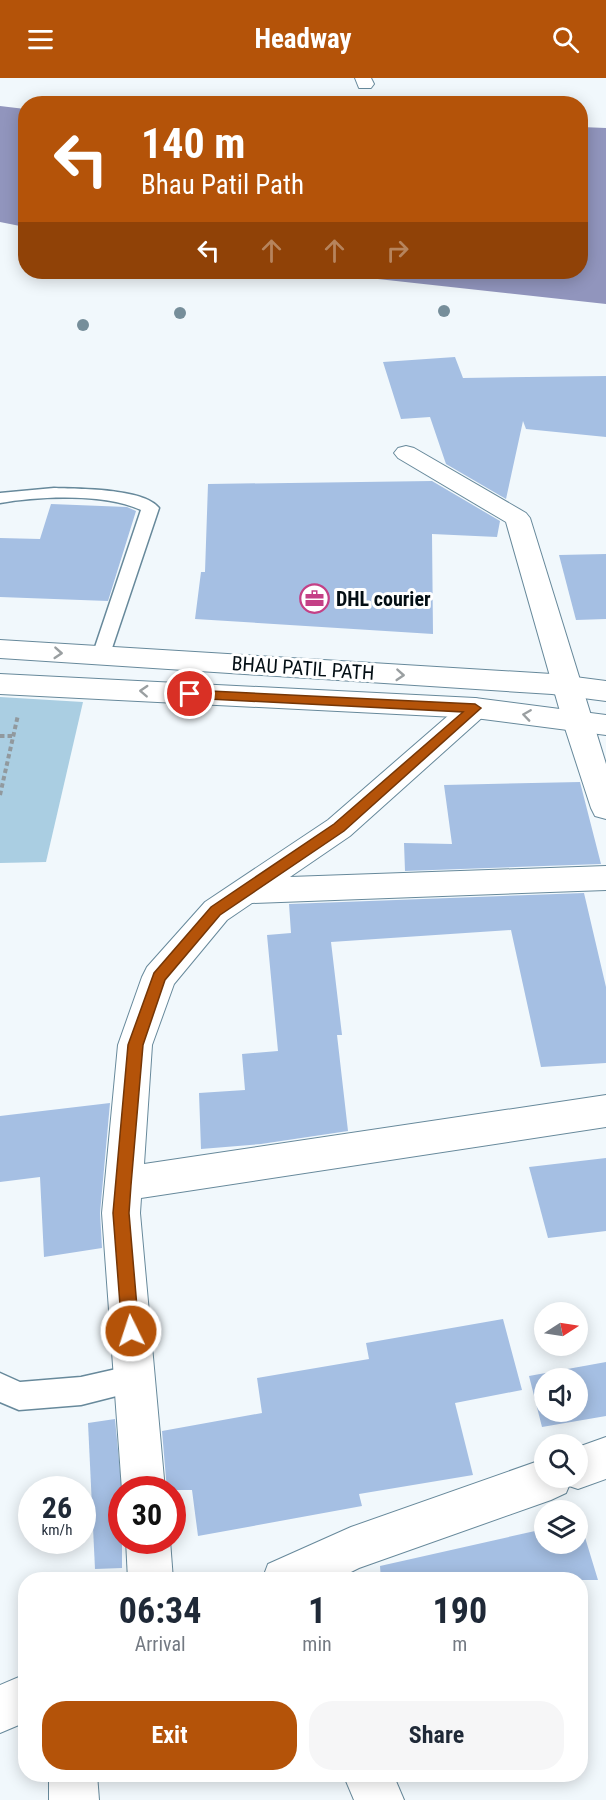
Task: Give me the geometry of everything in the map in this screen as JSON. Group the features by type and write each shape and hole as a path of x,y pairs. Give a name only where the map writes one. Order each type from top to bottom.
{"street":[{"path":"406,453 517,518 577,722 606,808"},
{"name":"BHAU PATIL PATH","path":"0,649 568,686 606,691"},
{"name":"BHAU PATIL PATH","path":"0,684 475,708 606,725"},
{"path":"142,1476 121,1213 135,1045 159,977 216,911 339,828 475,708"},
{"path":"246,891 606,878"},
{"path":"123,1185 606,1111"},
{"path":"588,1464 606,1458"},
{"path":"301,1572 351,1549 534,1484"},
{"path":"149,1554 150,1572"},
{"path":"0,1709 18,1701"},
{"path":"73,1782 74,1800"},
{"path":"370,1782 378,1800"}],"lane":[{"path":"0,498 13,494 49,493 135,500 150,508 101,656"},
{"path":"0,1388 19,1396 81,1392 134,1379"}],"path":[{"path":"0,735 13,736 0,795"}],"shaded area":[{"path":"0,106 18,108 18,226 0,222"},
{"path":"588,127 606,128 606,304 378,279 588,279"},
{"path":"0,697 83,702 46,862 0,863"}],"building":[{"path":"455,357 463,378 606,376 606,437 526,429 523,421 506,499 446,464 430,417 401,419 383,362"},
{"path":"432,481 500,521 497,537 432,534 433,634 195,619 201,572 205,572 208,484"},
{"path":"51,504 127,507 136,511 108,601 0,597 0,538 40,539"},
{"path":"606,554 606,619 576,620 559,555"},
{"path":"580,782 601,864 405,871 404,843 452,844 444,785"},
{"path":"584,893 606,987 606,1063 541,1067 511,930 331,942 342,1035 337,1035 348,1131 261,1144 201,1149 199,1093 245,1090 242,1054 278,1051 267,935 291,933 289,904"},
{"path":"110,1103 100,1213 102,1248 44,1257 40,1177 0,1182 0,1116"},
{"path":"606,1158 606,1231 548,1238 529,1167"},
{"path":"503,1319 522,1390 455,1403 473,1475 359,1494 362,1506 198,1536 192,1490 186,1490 186,1476 166,1476 162,1431 262,1413 257,1378 369,1359 366,1343"},
{"path":"606,1362 606,1416 588,1419 588,1368 573,1368"},
{"path":"534,1375 534,1396 529,1376"},
{"path":"115,1419 120,1476 108,1476 108,1554 122,1554 122,1568 95,1569 96,1476 91,1476 88,1423"},
{"path":"541,1422 571,1422 542,1427"},
{"path":"534,1531 534,1554 588,1554 588,1547 598,1580 588,1580 588,1572 380,1572 380,1566"}],"place":[{"name":"DHL courier","path":"315,599"}],"route":[{"path":"131,1331 121,1213 123,1185 135,1045 159,977 216,911 339,828 475,708 190,694"}]}
